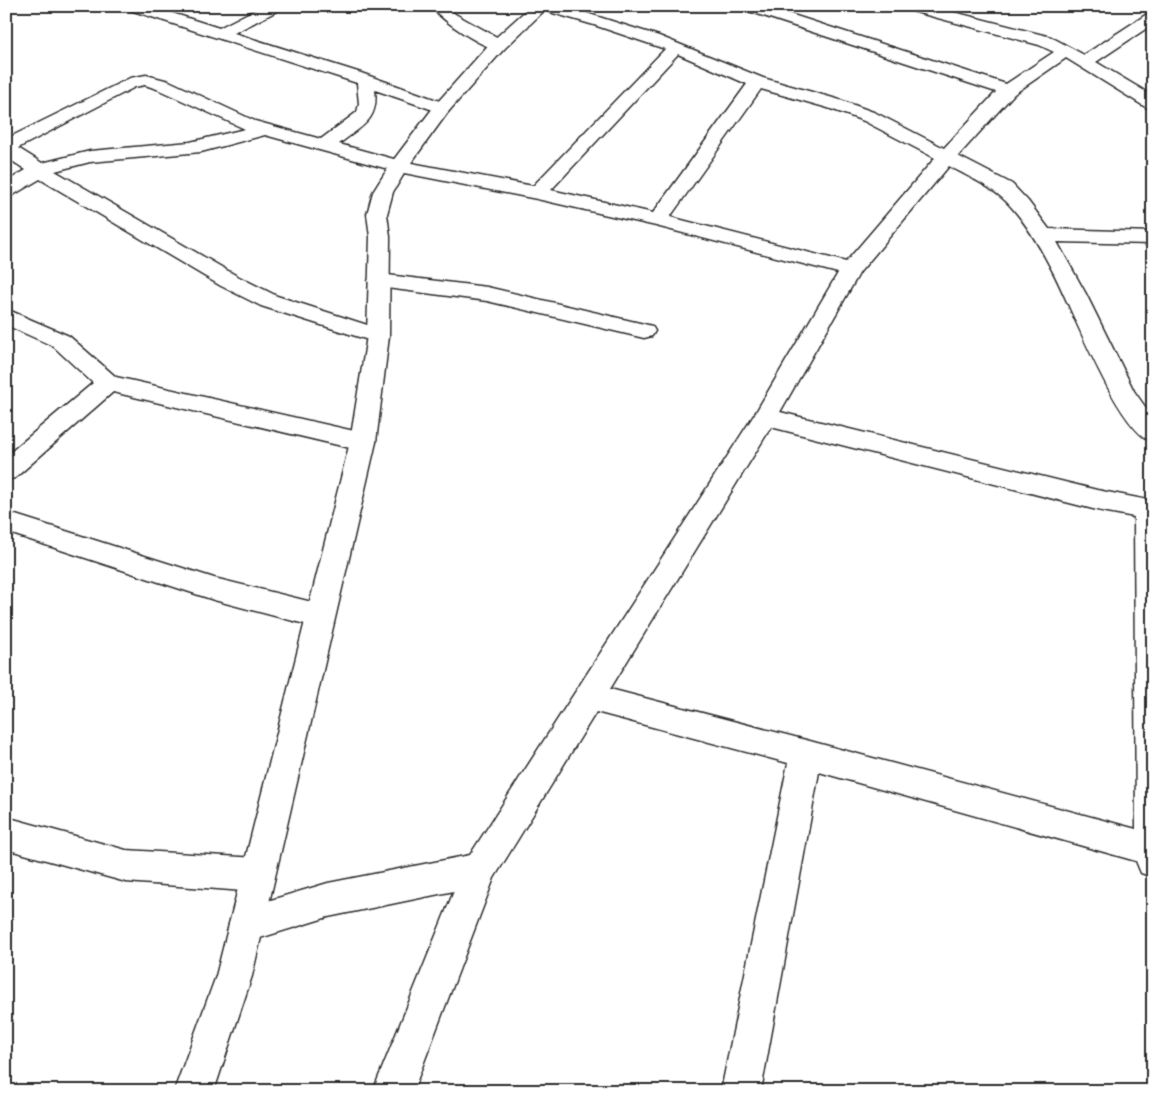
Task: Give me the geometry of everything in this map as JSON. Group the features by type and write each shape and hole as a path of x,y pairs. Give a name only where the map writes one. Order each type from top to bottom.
{"street":[{"path":"133,6 365,81 442,108"},
{"path":"220,34 275,6"},
{"path":"439,6 449,17 498,45"},
{"path":"194,1091 234,976 363,442 378,336 380,237 377,214 383,192 399,166 442,108 498,45 541,6"},
{"path":"545,6 648,36 757,82 834,104 870,118 1005,188 1029,215 1060,265 1134,412 1153,433"},
{"path":"748,6 1008,90"},
{"path":"910,6 1045,42 1076,56 1153,104"},
{"path":"393,1091 480,869 766,417 851,270 946,158 1008,90 1153,17"},
{"path":"537,193 675,48"},
{"path":"378,336 270,301 215,273 40,171 6,148 130,84 146,80 163,85 249,125 324,146 399,166 537,193 658,220 851,270"},
{"path":"365,81 368,104 365,114"},
{"path":"658,220 757,82"},
{"path":"324,146 365,114 414,98"},
{"path":"6,191 40,171 88,157 138,151 180,149 228,141 265,129"},
{"path":"1041,235 1153,238"},
{"path":"379,281 487,294 644,331"},
{"path":"6,316 61,341 108,383 363,442"},
{"path":"6,471 108,383"},
{"path":"766,417 1097,500 1150,511 1153,861"},
{"path":"6,522 214,589 320,616"},
{"path":"588,697 806,754 1153,850"},
{"path":"741,1091 806,754"},
{"path":"6,833 126,866 257,875"},
{"path":"247,924 328,900 480,869"}]}
